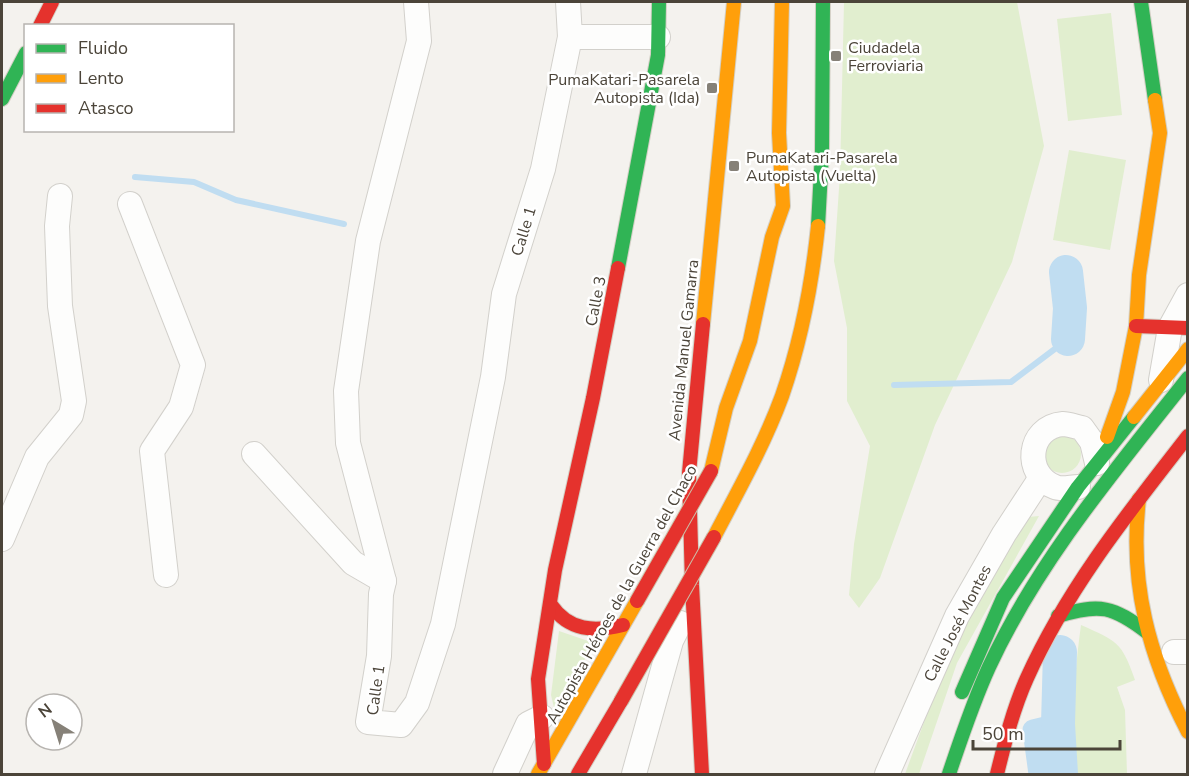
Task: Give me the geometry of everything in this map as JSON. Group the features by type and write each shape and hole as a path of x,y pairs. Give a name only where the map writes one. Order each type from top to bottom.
{"main road":[{"path":"41,24 52,2"},
{"name":"Calle 3","path":"541,769 542,717 538,679 555,570 593,399 658,55 659,2"},
{"name":"Avenida Manuel Gamarra","path":"702,774 697,661 691,602 689,434 696,394 734,2"},
{"name":"Autopista Héroes de la Guerra del Chaco","path":"541,769 711,471 726,408 750,341 772,237 783,207 779,133 782,2"},
{"path":"578,774 714,537 782,397 817,249 822,188 823,2"},
{"path":"1097,463 1123,393 1136,326 1139,275 1160,133 1142,2"},
{"path":"2,99 24,57"},
{"path":"1136,326 1179,328"},
{"path":"950,773 962,689 1003,598 1078,487 1188,349"},
{"path":"950,773 957,746 985,674 1011,624 1051,561 1129,453 1188,378"},
{"path":"997,774 1016,703 1036,655 1058,616 1087,570 1188,436"},
{"path":"1139,499 1135,552 1136,575 1148,633 1188,732"},
{"path":"551,605 556,615 574,627 601,631 623,625"},
{"path":"1058,616 1091,605 1108,607 1126,615 1148,633"}],"street":[{"name":"Calle 1","path":"416,2 419,41 368,241 346,391 345,423 348,443 384,581 381,594 379,656 368,722 393,726 401,725 417,703 443,624 492,377 504,294 543,169 570,37 568,2"},
{"path":"570,37 658,37"},
{"path":"2,539 37,457 71,415 74,401 60,306 57,226 60,196"},
{"path":"130,204 193,365 181,407 152,452 165,575"},
{"path":"1160,386 1188,295"},
{"path":"1082,428 1123,393"},
{"path":"1078,487 1057,488 1040,479 1032,458 1036,441 1048,429 1064,424 1082,428 1092,442 1097,463"},
{"path":"254,454 353,563 384,581"},
{"name":"Calle José Montes","path":"887,774 957,616 1004,534 1040,479"},
{"path":"634,774 671,641 691,602"},
{"path":"505,774 528,724 542,717"}],"green space":[{"path":"844,2 1017,2 1044,146 1012,262 935,425 880,578 859,608 849,595 854,544 870,446 847,401 847,328 834,261 840,174"},
{"path":"1111,13 1122,115 1068,121 1057,19"},
{"path":"1069,150 1126,160 1110,250 1053,240"},
{"path":"1062,435 1076,440 1081,454 1076,468 1062,473 1048,468 1043,454 1048,440"},
{"path":"1039,516 957,663 919,774 905,774 957,632 1028,517"},
{"path":"1081,625 1117,644 1135,680 1117,687 1125,710 1127,774 1076,774 1074,700"},
{"path":"559,631 594,643 555,712 551,695"}],"waterway":[{"path":"135,177 194,182 236,200 344,224"},
{"path":"1066,272 1070,308 1068,339"},
{"path":"894,385 1011,382 1068,339"},
{"path":"1060,652 1058,724 1061,774"},
{"path":"1039,774 1033,730 1058,724"}],"traffic: fast":[{"path":"618,268 658,55 659,2"},
{"path":"818,226 822,152 823,2"},
{"path":"1141,2 1155,100"},
{"path":"2,99 24,57"},
{"path":"949,774 972,707 989,667 1031,590 1080,517 1188,378"},
{"path":"962,692 1003,598 1078,487 1134,417"},
{"path":"1058,616 1085,609 1106,610 1125,617 1148,633"}],"traffic: slow":[{"path":"703,324 734,2"},
{"path":"711,471 726,408 750,341 772,237 783,206 779,133 782,2"},
{"path":"1107,437 1123,392 1136,326 1139,275 1160,133 1155,100"},
{"path":"714,537 759,450 782,396 805,312 818,226"},
{"path":"1134,417 1188,349"},
{"path":"1139,499 1137,561 1145,619 1162,676 1188,732"},
{"path":"538,774 637,601"}],"traffic: jam":[{"path":"41,24 52,2"},
{"path":"544,764 538,679 555,570 593,398 618,268"},
{"path":"702,774 692,585 689,473 703,324"},
{"path":"1136,326 1188,328"},
{"path":"997,774 1022,690 1061,613 1100,552 1188,436"},
{"path":"637,601 711,471"},
{"path":"621,701 714,537"},
{"path":"551,605 558,614 574,625 592,629 623,625"},
{"path":"578,774 621,701"}],"place":[{"name":"Ciudadela Ferroviaria","path":"836,56"},
{"name":"PumaKatari-Pasarela Autopista (Ida)","path":"712,88"},
{"name":"PumaKatari-Pasarela Autopista (Vuelta)","path":"734,166"}]}
